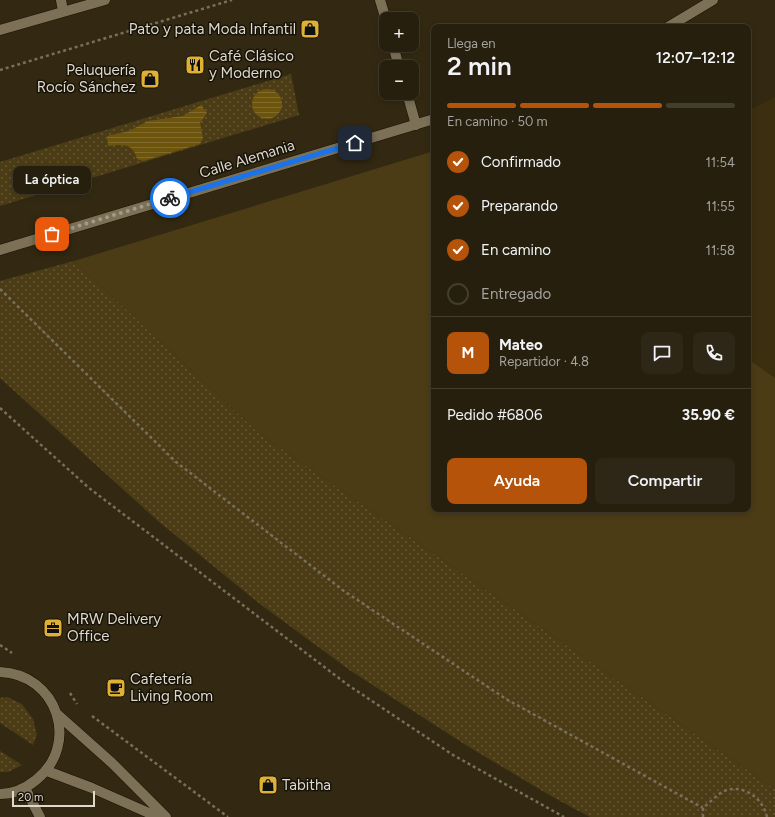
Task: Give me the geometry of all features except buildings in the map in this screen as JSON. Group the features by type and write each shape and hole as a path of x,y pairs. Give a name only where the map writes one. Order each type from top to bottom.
{"street":[{"path":"61,0 63,11"},
{"path":"0,30 105,0"},
{"path":"380,0 384,12"},
{"path":"673,24 713,0"},
{"path":"409,100 416,125"},
{"name":"Calle Alemania","path":"0,250 431,120"},
{"path":"0,672 11,672 31,680 47,695 57,714 60,735 57,752 47,771 26,788 0,794"},
{"path":"57,714 112,763 166,817"},
{"path":"47,771 92,788 158,817"},
{"path":"26,788 40,817"}],"path":[{"path":"0,70 232,0"},
{"path":"0,288 176,462 344,591 506,699 703,808"},
{"path":"0,408 89,488 348,686 453,755 564,817"},
{"path":"0,645 18,655"},
{"path":"68,691 79,707"},
{"path":"86,712 228,817"},
{"path":"703,808 723,792 739,788 758,798 767,817"},
{"path":"703,808 703,817"}],"shaded area":[{"path":"291,74 299,115 0,206 0,162"},
{"path":"267,89 278,93 282,104 278,115 267,119 256,115 252,104 256,93"},
{"path":"775,97 775,378 751,361 751,109"},
{"path":"201,105 207,113 200,123 203,138 200,144 143,161 137,159 130,147 123,145 108,146 107,136 129,131 148,121 183,116"},
{"path":"431,152 431,512 751,512 751,361 775,378 775,789 260,434 74,261"},
{"path":"74,261 260,434 775,789 775,817 590,817 551,796 469,747 351,671 260,604 158,521 0,378 0,281"},
{"path":"7,697 22,704 33,719 37,735 33,745 0,723 0,698"},
{"path":"0,751 22,765 8,772 0,772"}],"way so far":[{"path":"52,234 170,198"}],"place":[{"name":"Pato y pata Moda Infantil","path":"310,29"},
{"name":"Café Clásico y Moderno","path":"195,65"},
{"name":"Peluquería Rocío Sánchez","path":"150,79"},
{"name":"La óptica","path":"52,234"},
{"name":"MRW Delivery Office","path":"53,628"},
{"name":"Cafetería Living Room","path":"116,688"},
{"name":"Tabitha","path":"268,785"}],"route":[{"path":"170,198 355,143"}]}
